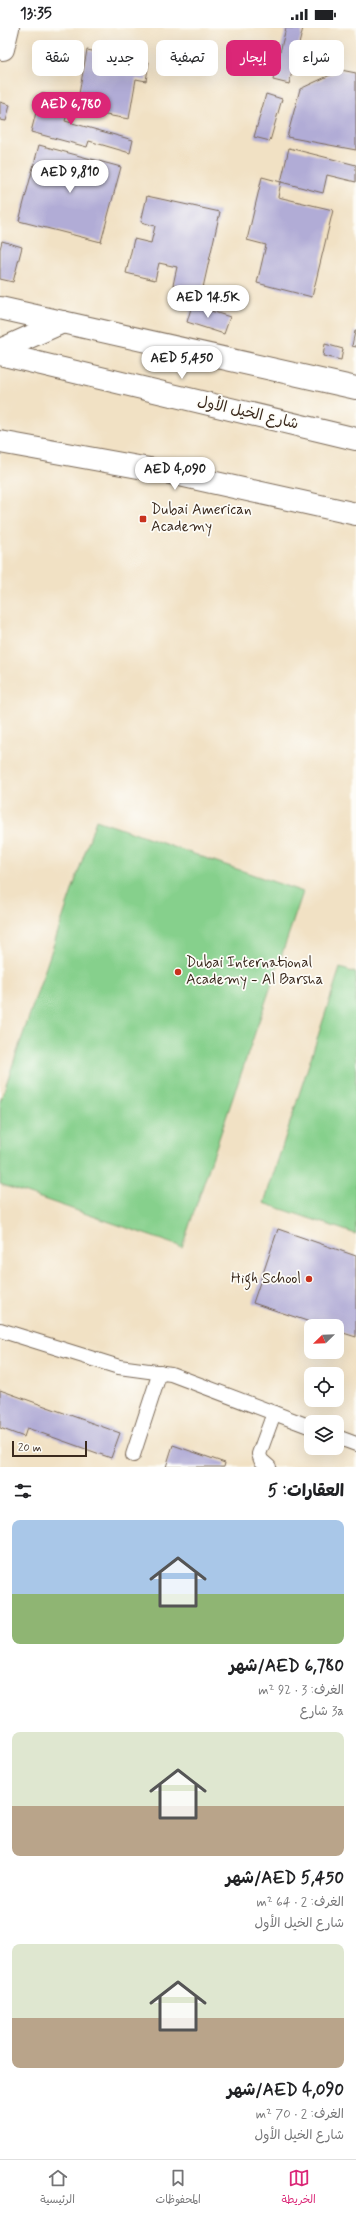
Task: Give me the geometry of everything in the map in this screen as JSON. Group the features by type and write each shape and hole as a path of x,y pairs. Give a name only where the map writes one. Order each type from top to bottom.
{"main road":[{"path":"3,49 8,28"},
{"path":"0,308 356,388"},
{"path":"0,350 63,322"},
{"name":"شارع الخيل الأول","path":"0,354 356,439"},
{"path":"0,442 166,472 356,514"}],"lane":[{"path":"0,1330 119,1367 160,1372 304,1424"},
{"path":"133,1455 160,1372"},
{"path":"265,1466 259,1454 260,1448 274,1413"},
{"path":"344,1440 356,1444"}],"green space":[{"path":"96,820 303,892 182,1247 0,1184 0,1102"},
{"path":"340,968 356,973 356,1234 264,1203"}],"building":[{"path":"286,28 303,28 300,40 289,40 289,76 291,76 289,84 273,80 274,76 281,76 281,48"},
{"path":"87,50 92,51 92,76 147,76 146,81 136,79 129,119 76,110 82,76 84,76"},
{"path":"344,71 356,73 356,150 287,137 300,89 328,76 344,76"},
{"path":"41,93 71,101 65,121 133,140 130,153 89,141 87,147 31,132"},
{"path":"266,94 282,99 270,141 254,137"},
{"path":"0,102 10,105 6,121 0,120"},
{"path":"39,145 121,167 101,242 19,221"},
{"path":"289,148 356,165 356,182 327,175 323,193 281,182"},
{"path":"262,177 281,182 278,197 333,210 312,297 257,283 266,245 247,240"},
{"path":"147,196 220,212 202,292 173,285 177,267 159,263 155,280 126,273 134,239 151,243 155,226 141,222"},
{"path":"2,241 22,247 13,282 0,279 0,249"},
{"path":"192,305 230,317 224,334 187,322"},
{"path":"356,331 356,347 352,346"},
{"path":"325,344 343,349 341,360 323,356"},
{"name":"High School","path":"278,1229 356,1256 356,1337 344,1333 344,1319 304,1320 253,1303"},
{"path":"0,1390 120,1433 111,1458 27,1428 24,1437 0,1428"},
{"path":"173,1445 225,1463 224,1467 166,1467"}],"place":[{"name":"Dubai American Academy","path":"143,519"},
{"name":"Dubai International Academy - Al Barsha","path":"178,972"},
{"name":"High School","path":"309,1279"}]}
